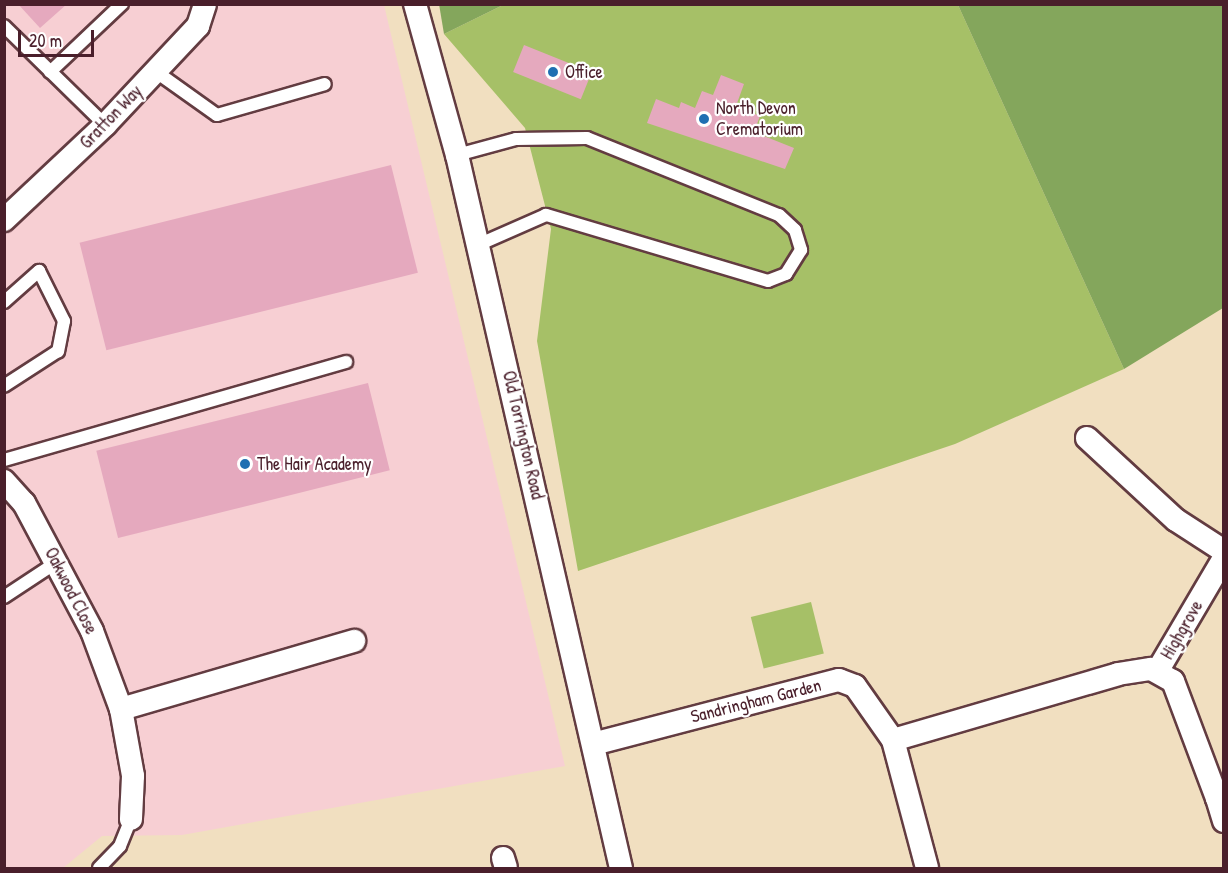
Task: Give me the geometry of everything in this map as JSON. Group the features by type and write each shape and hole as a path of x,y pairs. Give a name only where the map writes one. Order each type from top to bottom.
{"street":[{"name":"Gratton Way","path":"4,220 105,125 198,26 205,4"},
{"name":"Old Torrington Road","path":"415,4 457,155 621,868"},
{"path":"1087,438 1176,520 1224,551"},
{"name":"Oakwood Close","path":"4,481 24,503 57,562 92,631 122,709 133,776 131,819"},
{"name":"Highgrove","path":"1158,670 1224,558"},
{"path":"122,709 354,641"},
{"path":"893,740 1137,669 1158,670 1173,681 1220,798 1224,821"},
{"name":"Sandringham Garden","path":"593,744 839,680 855,686 893,740 927,868"}],"lane":[{"path":"50,72 122,4"},
{"path":"4,26 105,125"},
{"path":"155,71 217,115 325,84"},
{"path":"457,155 516,139 587,138 779,215 795,230 801,250 786,274 768,281 546,215 478,245"},
{"path":"4,302 39,271 64,321 58,351 4,386"},
{"path":"4,460 346,362"},
{"path":"4,597 57,562"},
{"path":"99,868 120,846 131,819"}],"shaded area":[{"path":"5,5 384,5 565,766 182,835 102,836 63,868 5,868"}],"green space":[{"path":"439,4 503,4 503,5 444,34"},
{"name":"North Devon Crematorium","path":"503,5 958,5 1124,369 955,444 578,571 537,341 551,229 525,128 444,34"},
{"path":"958,5 1223,5 1223,308 1124,369"},
{"path":"811,602 824,653 764,668 751,617"}],"building":[{"path":"18,4 67,4 40,28"},
{"name":"Office","path":"524,45 592,72 581,99 513,72"},
{"name":"North Devon Crematorium","path":"721,75 744,84 736,106 760,116 754,132 794,148 785,169 647,123 656,99 679,108 681,102 695,108 702,91 713,95"},
{"path":"391,165 418,273 106,350 80,243"},
{"name":"The Hair Academy","path":"368,383 390,470 118,538 96,451"}],"place":[{"name":"Office","path":"553,72"},
{"name":"North Devon Crematorium","path":"704,119"},
{"name":"The Hair Academy","path":"245,464"}]}
